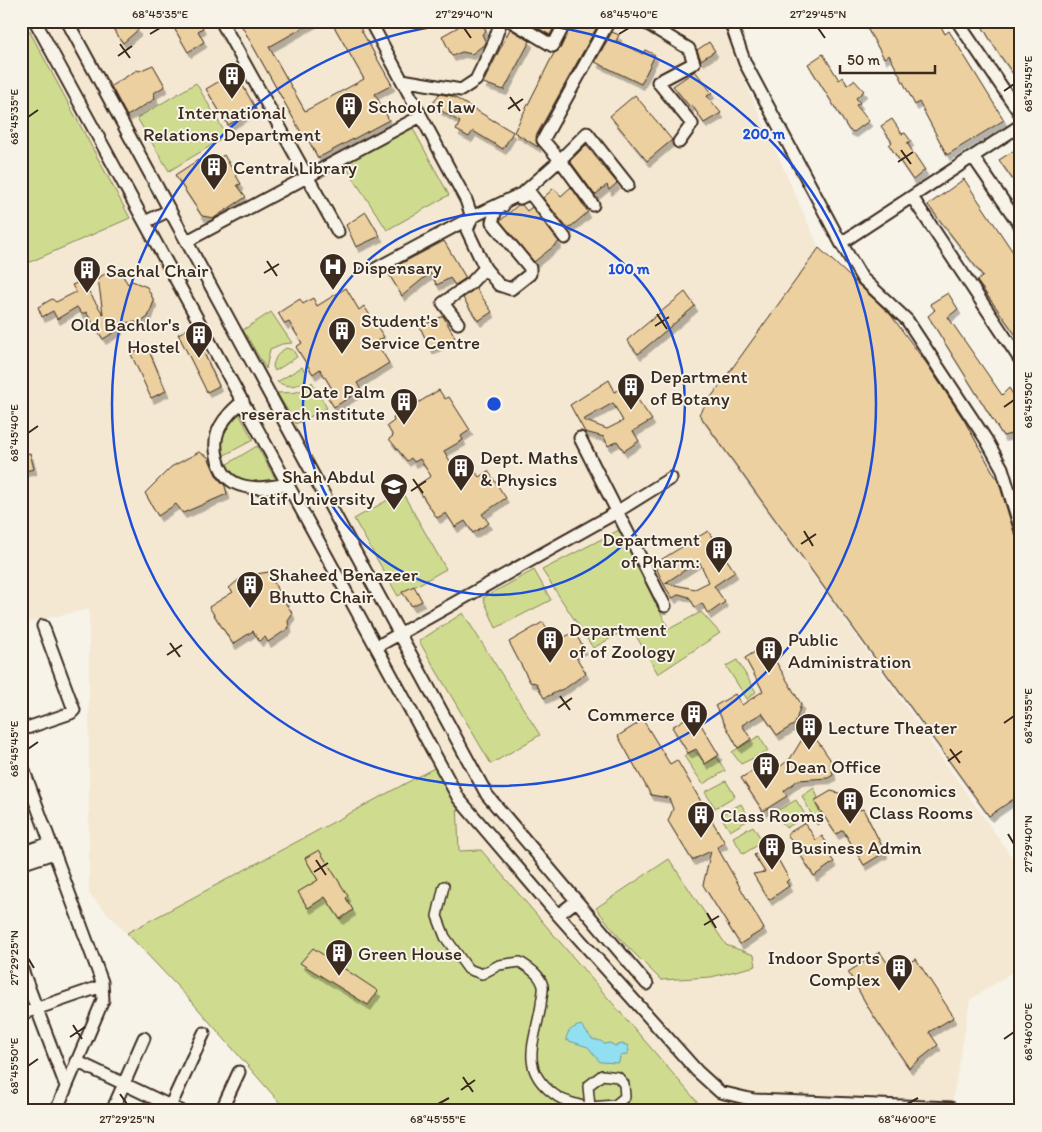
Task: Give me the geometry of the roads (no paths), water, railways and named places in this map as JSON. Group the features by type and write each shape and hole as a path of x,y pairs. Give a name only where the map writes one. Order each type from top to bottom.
{"street":[{"path":"35,21 244,401 458,798 558,916 697,1071 720,1092 754,1100 951,1108"},
{"path":"67,21 487,795 647,984"},
{"path":"220,21 338,232"},
{"path":"370,21 466,200 472,217 467,230 485,268 499,285 510,289 530,274 530,268 492,222 497,208 530,193 565,238"},
{"path":"402,80 461,90 476,80 494,45 501,21"},
{"path":"511,21 553,46 566,21"},
{"path":"593,205 543,140 609,21"},
{"path":"643,21 689,49 694,63 658,82 692,124 679,142"},
{"path":"730,21 745,62 841,243 862,278 907,320 987,441 1002,468 1021,530"},
{"path":"957,21 1021,115"},
{"path":"186,241 421,116"},
{"path":"841,243 1021,125"},
{"path":"378,268 472,217 523,193 587,133 628,185"},
{"path":"973,156 1021,227"},
{"path":"912,197 1021,361"},
{"path":"145,222 170,210"},
{"path":"458,323 443,303 470,283 485,268"},
{"path":"244,401 229,413 219,429 216,449 221,468 234,483 251,488 289,484"},
{"path":"580,438 665,606"},
{"path":"376,647 618,511 670,478"},
{"path":"21,730 71,713 74,710 43,626"},
{"path":"21,763 95,958 102,986 102,1000 56,1111"},
{"path":"21,853 52,848"},
{"path":"21,864 52,848"},
{"path":"444,886 438,916 445,938 468,969 482,974 499,965 520,962 535,972 543,987 540,1014 531,1044 531,1065 541,1083 559,1098 594,1109 614,1105 624,1097 624,1084 618,1077 602,1075 588,1086 594,1109"},
{"path":"558,916 576,901"},
{"path":"21,967 35,1009 66,1086"},
{"path":"21,1014 102,986"},
{"path":"169,1108 204,1033"},
{"path":"112,1111 144,1038"},
{"path":"76,1061 169,1108 182,1111"},
{"path":"221,1111 239,1072"}],"water":[{"path":"581,1025 592,1039 615,1046 627,1045 629,1051 626,1055 620,1056 619,1063 600,1062 588,1047 566,1040 571,1030"}],"place":[{"name":"International Relations Department","path":"232,100"},
{"name":"School of law","path":"349,130"},
{"name":"Central Library","path":"214,191"},
{"name":"Dispensary","path":"333,291"},
{"name":"Sachal Chair","path":"87,294"},
{"name":"Student's Service Centre","path":"342,355"},
{"name":"Old Bachlor's Hostel","path":"199,359"},
{"name":"Department of Botany","path":"631,411"},
{"name":"Date Palm reserach institute","path":"404,426"},
{"name":"Dept. Maths & Physics","path":"461,492"},
{"name":"Shah Abdul Latif University","path":"394,511"},
{"name":"Department of Pharm:","path":"719,574"},
{"name":"Shaheed Benazeer Bhutto Chair","path":"250,609"},
{"name":"Department of of Zoology","path":"550,664"},
{"name":"Public Administration","path":"769,674"},
{"name":"Commerce","path":"694,738"},
{"name":"Lecture Theater","path":"809,751"},
{"name":"Dean Office","path":"766,790"},
{"name":"Economics Class Rooms","path":"850,825"},
{"name":"Class Rooms","path":"701,839"},
{"name":"Business Admin","path":"772,871"},
{"name":"Green House","path":"339,977"},
{"name":"Indoor Sports Complex","path":"899,992"}]}
